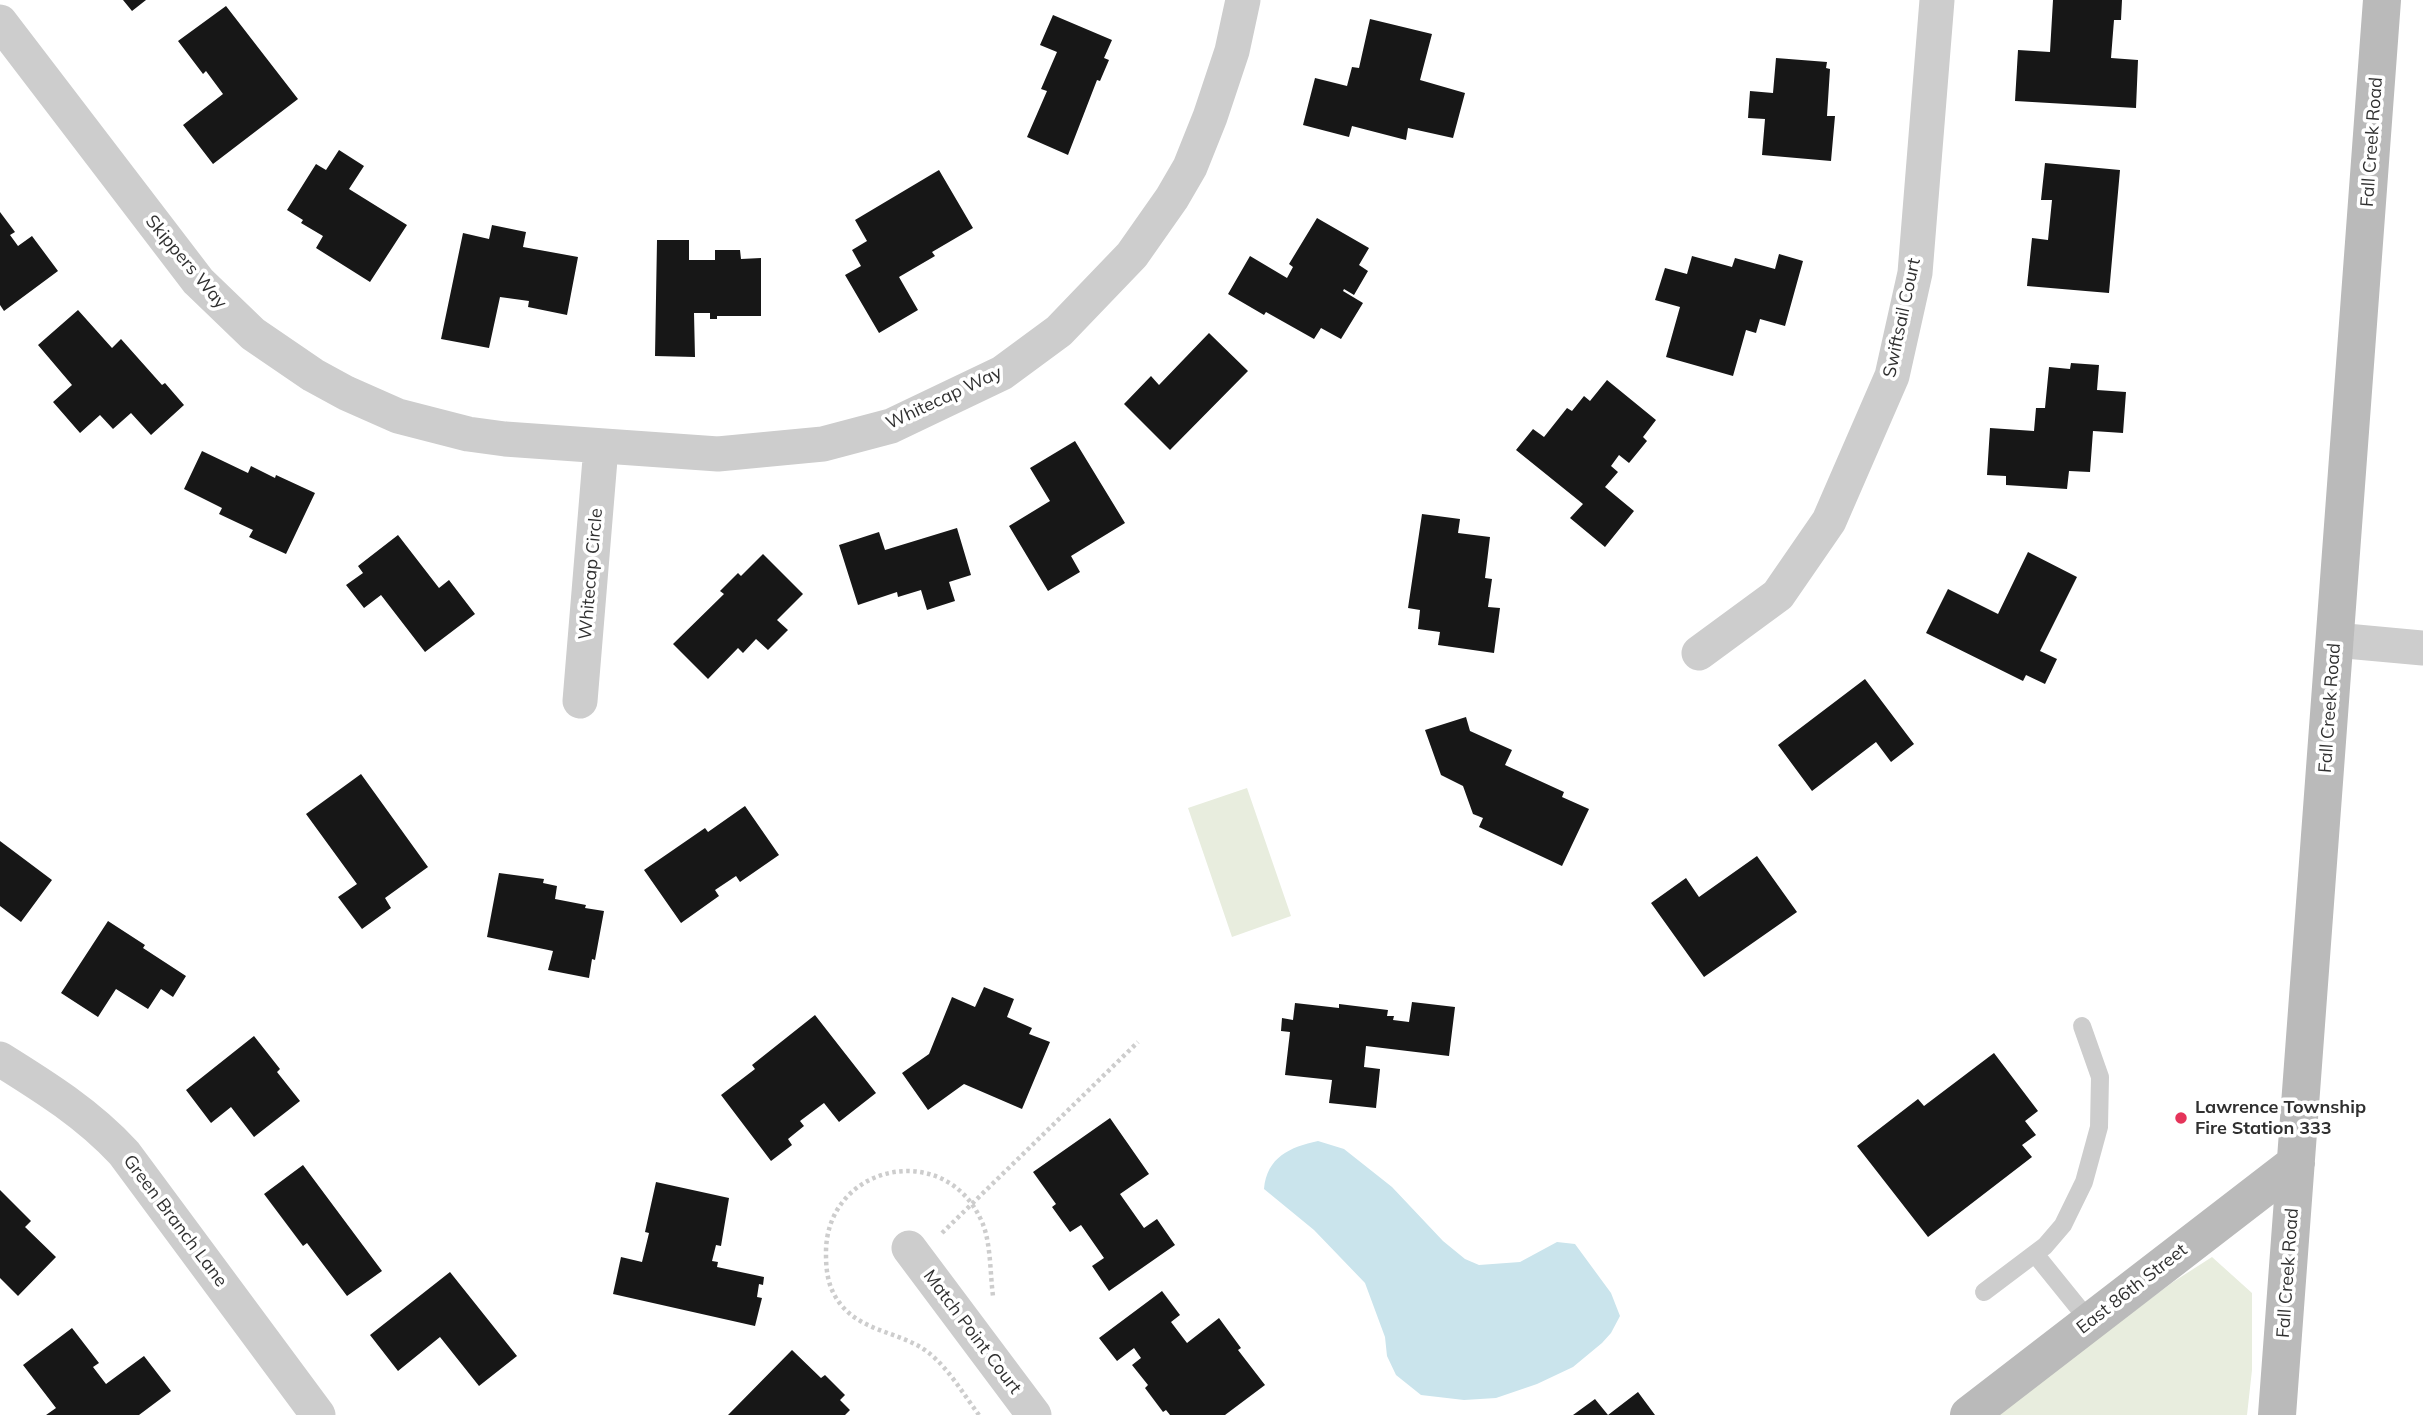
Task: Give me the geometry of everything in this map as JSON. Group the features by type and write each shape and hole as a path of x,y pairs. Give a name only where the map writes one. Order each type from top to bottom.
{"main road":[{"name":"Fall Creek Road","path":"2277,1415 2382,0"},
{"name":"East 86th Street","path":"1969,1415 2296,1163"}],"street":[{"name":"Whitecap Way","path":"601,447 718,454 823,444 891,426 1002,373 1059,331 1132,255 1172,198 1190,167 1210,117 1232,51 1242,0"},
{"name":"Swiftsail Court","path":"1699,653 1778,595 1829,521 1892,376 1916,262 1937,0"},
{"name":"Skippers Way","path":"0,22 187,268 225,308 267,345 313,375 398,416 468,434 601,447"},
{"name":"Whitecap Circle","path":"580,701 601,447"},
{"path":"2335,640 2423,648"},
{"name":"Green Branch Lane","path":"0,1059 63,1099 92,1121 124,1153 318,1415"},
{"name":"Match Point Court","path":"914,1254 1034,1415"}],"lane":[{"path":"1984,1292 2045,1246 2063,1226 2084,1182 2099,1127 2100,1077 2082,1026"},
{"path":"2035,1254 2090,1322"}],"path":[{"path":"914,1254 960,1214 1138,1042"}],"shaded area":[{"path":"1247,788 1291,916 1232,937 1188,808"},
{"path":"2212,1257 2252,1293 2252,1370 2247,1415 1994,1415 2173,1282"}],"water":[{"path":"1318,1141 1344,1149 1392,1187 1443,1241 1465,1259 1479,1265 1520,1262 1557,1242 1575,1244 1611,1293 1620,1316 1611,1333 1573,1367 1537,1384 1496,1398 1464,1400 1421,1395 1396,1375 1387,1356 1385,1337 1365,1283 1314,1230 1264,1189 1266,1178 1275,1161 1289,1150"}],"building":[{"path":"123,0 146,0 132,11"},
{"path":"2053,0 2122,0 2121,20 2114,20 2111,58 2138,60 2136,108 2015,101 2018,50 2050,52"},
{"path":"226,6 298,99 213,164 183,125 223,94 206,71 203,74 178,41"},
{"path":"1053,15 1112,40 1104,58 1109,60 1100,81 1097,80 1068,155 1027,137 1047,91 1041,89 1057,52 1040,45"},
{"path":"1370,19 1432,34 1420,80 1465,93 1453,138 1408,128 1406,140 1352,126 1349,137 1303,125 1315,78 1347,86 1352,67 1359,68"},
{"path":"1776,58 1827,62 1826,68 1830,69 1827,116 1835,116 1831,161 1762,155 1765,119 1748,118 1750,91 1773,93"},
{"path":"339,150 364,166 349,189 407,225 370,282 316,248 323,236 301,223 303,220 287,210 316,164 326,170"},
{"path":"2045,163 2120,170 2109,293 2027,286 2032,238 2048,240 2052,200 2041,200"},
{"path":"939,170 973,228 932,252 935,256 899,277 918,310 879,333 845,275 861,266 852,250 867,241 855,220"},
{"path":"0,212 15,232 10,235 18,246 32,236 58,271 4,311 0,305"},
{"path":"1317,218 1369,248 1359,265 1368,271 1354,295 1344,289 1343,291 1363,303 1341,339 1321,328 1314,339 1228,294 1250,256 1287,278 1293,267 1289,264"},
{"path":"492,225 526,232 523,247 578,257 567,315 528,307 529,301 500,297 489,348 441,339 463,233 489,239"},
{"path":"657,240 689,240 689,260 715,260 715,250 740,250 741,259 761,258 761,316 717,316 717,319 710,319 710,313 694,313 695,357 655,356"},
{"path":"1779,254 1803,261 1785,326 1760,319 1756,333 1746,330 1733,376 1666,357 1680,307 1655,300 1665,268 1687,274 1692,256 1732,267 1735,258 1775,269"},
{"path":"78,310 112,348 121,339 162,385 165,383 184,405 151,435 131,413 113,429 100,415 80,433 53,402 72,385 38,345"},
{"path":"1209,333 1248,371 1170,450 1124,404 1151,376 1159,385"},
{"path":"2071,363 2099,365 2097,390 2126,392 2123,433 2093,431 2090,472 2069,471 2067,489 2006,485 2006,476 1987,475 1990,428 2034,431 2036,408 2045,408 2049,367 2070,369"},
{"path":"1607,380 1656,420 1643,437 1647,441 1629,463 1619,455 1611,466 1618,472 1605,487 1634,511 1605,547 1570,518 1583,504 1516,450 1533,429 1544,437 1567,408 1572,411 1584,396 1590,401"},
{"path":"1075,441 1125,523 1071,556 1080,572 1048,591 1009,526 1050,501 1030,468"},
{"path":"202,451 248,473 251,466 315,493 286,554 249,537 253,530 219,514 222,508 184,489"},
{"path":"1422,514 1460,519 1458,533 1490,537 1485,578 1492,579 1488,607 1500,608 1494,653 1438,645 1440,632 1418,629 1420,610 1408,608"},
{"path":"957,528 971,575 949,582 955,601 927,610 921,590 898,597 897,592 858,605 839,545 879,532 885,550"},
{"path":"398,535 439,588 449,580 475,614 425,652 381,595 364,608 346,585 363,573 358,566"},
{"path":"2028,552 2077,577 2040,651 2057,659 2045,684 2026,675 2023,681 1926,633 1948,589 1998,614"},
{"path":"763,554 803,594 777,620 788,630 768,650 756,639 743,653 738,648 708,679 673,644 724,594 720,591 738,573 741,576"},
{"path":"1865,679 1914,744 1891,762 1876,742 1812,791 1778,745"},
{"path":"1466,717 1470,731 1512,750 1505,765 1564,792 1562,797 1589,809 1562,866 1479,827 1483,818 1473,814 1463,786 1441,775 1425,730"},
{"path":"361,774 428,867 385,898 391,908 362,929 338,897 357,884 306,814"},
{"path":"745,806 779,855 740,882 736,876 715,890 719,896 681,923 644,870 705,828 708,832"},
{"path":"0,841 52,880 21,922 0,906"},
{"path":"1757,856 1797,912 1704,977 1651,903 1686,878 1699,897"},
{"path":"499,873 544,879 543,883 557,886 555,899 604,911 589,978 548,970 553,951 487,937"},
{"path":"108,921 186,976 173,997 161,989 148,1009 116,989 98,1017 61,993"},
{"path":"984,987 1014,999 1007,1017 1032,1028 1029,1034 1050,1042 1022,1109 964,1084 928,1110 902,1073 929,1054 952,997 975,1007"},
{"path":"1412,1002 1455,1007 1449,1056 1366,1046 1364,1067 1380,1069 1376,1108 1329,1103 1332,1080 1285,1075 1290,1032 1281,1031 1282,1018 1293,1020 1295,1003 1339,1008 1339,1004 1388,1010 1387,1016 1394,1016 1393,1020 1409,1022"},
{"path":"815,1015 876,1093 839,1122 824,1103 800,1121 804,1126 788,1139 792,1145 771,1161 721,1095 755,1069 752,1065"},
{"path":"254,1036 280,1069 277,1072 300,1101 254,1137 231,1107 211,1123 186,1090"},
{"path":"1994,1053 2038,1111 2025,1121 2036,1135 2022,1145 2032,1157 1928,1237 1857,1146 1918,1099 1924,1106"},
{"path":"1110,1118 1149,1174 1120,1194 1144,1228 1157,1219 1175,1245 1109,1291 1092,1266 1104,1258 1081,1225 1070,1232 1052,1207 1056,1204 1033,1172"},
{"path":"303,1165 382,1271 347,1296 307,1243 303,1246 264,1194"},
{"path":"656,1182 729,1198 721,1246 716,1245 712,1261 718,1262 717,1267 764,1277 763,1285 759,1284 757,1297 762,1298 755,1326 613,1294 621,1257 642,1262 649,1233 645,1232"},
{"path":"0,1190 31,1221 25,1227 56,1257 18,1296 0,1278"},
{"path":"450,1272 517,1356 479,1386 440,1337 398,1371 370,1335"},
{"path":"1162,1291 1180,1315 1171,1322 1187,1343 1219,1318 1241,1348 1238,1350 1265,1385 1225,1415 1170,1415 1166,1410 1163,1412 1145,1388 1148,1385 1132,1365 1141,1358 1134,1348 1117,1361 1099,1338"},
{"path":"72,1328 99,1363 93,1367 106,1384 144,1356 171,1391 139,1415 46,1415 56,1408 23,1365"},
{"path":"792,1350 821,1378 825,1375 845,1395 840,1400 850,1410 845,1415 728,1415"},
{"path":"1638,1392 1655,1415 1608,1415"},
{"path":"1595,1399 1608,1415 1573,1415"}],"place":[{"name":"Lawrence Township Fire Station 333","path":"2181,1118"}]}
